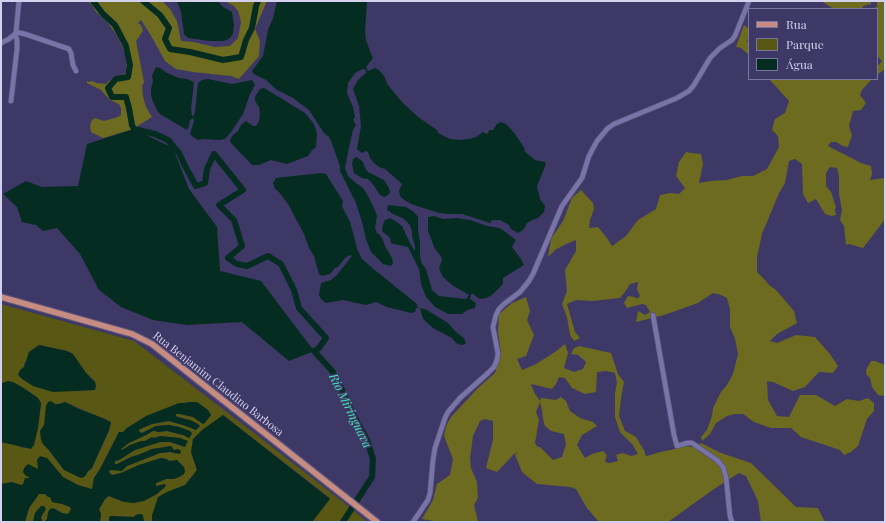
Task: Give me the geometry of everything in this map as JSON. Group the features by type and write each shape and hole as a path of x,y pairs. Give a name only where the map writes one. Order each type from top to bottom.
{"main road":[{"name":"Rua Benjamim Claudino Barbosa","path":"1,297 132,334 152,344 377,522"}],"street":[{"path":"11,101 17,44 16,33 19,1"},
{"path":"413,522 428,500 435,448 445,418 460,398 494,367 498,354 493,327 496,315 499,309 520,292 529,281 556,216 582,178 589,156 596,141 608,128 614,124 677,98 690,91 710,58 735,36 749,1"},
{"path":"1,43 16,33 25,34 69,49 76,71"},
{"path":"653,315 677,446 687,443 692,444 717,460 723,467 726,477 732,522"}],"green space":[{"path":"1,304 134,341 367,522 312,522 330,498 223,415 191,452 197,470 185,485 167,492 152,515 152,522 144,522 144,519 138,514 133,517 111,516 109,518 109,522 100,522 101,514 99,510 105,499 109,496 124,502 156,486 156,483 166,479 174,479 184,467 177,460 170,461 161,458 112,475 109,472 110,470 122,470 127,466 160,453 170,452 177,454 171,446 152,449 115,464 115,461 135,450 160,442 170,442 185,447 180,438 160,436 130,445 122,450 121,448 153,431 167,431 189,438 190,431 169,425 156,426 142,433 139,431 140,429 152,424 169,421 196,430 182,418 176,416 176,414 193,417 200,421 211,415 208,410 196,402 179,403 127,428 123,432 119,432 94,478 92,490 63,477 47,458 31,479 21,486 16,483 1,484 1,442 13,444 23,448 34,445 41,403 38,398 22,387 3,383 1,390","holes":["39,345 67,351 73,354 86,373 95,381 94,390 75,391 24,367 24,363","52,402 53,404 65,402 111,422 109,431 92,468 81,478 64,470 43,444 40,431 44,425"]},
{"path":"39,494 45,494 55,502 70,507 71,509 69,513 62,513 56,509 48,512 47,519 44,522 42,521 41,517 43,515 38,510 35,513 33,522 25,522 29,508"}],"shaded area":[{"path":"87,1 162,1 170,9 177,21 181,41 215,47 230,46 238,38 241,22 238,11 234,6 225,1 267,1 255,29 260,41 259,56 239,79 231,76 176,69 165,61 141,20 138,23 141,25 143,31 136,41 144,82 142,86 143,96 146,107 152,117 133,129 103,138 91,132 90,126 92,120 95,118 104,121 118,117 121,115 121,108 119,104 110,100 101,90 87,83 87,81 106,84 126,73 127,57 116,34 108,23"},
{"path":"821,1 871,1 871,4 863,6 862,8 832,8"},
{"path":"877,1 885,1 885,69 878,74 878,66 882,61 878,57 878,8 874,8 877,7"},
{"path":"744,25 748,28 748,54 741,48 736,47"},
{"path":"770,80 871,80 862,90 860,95 866,103 861,110 853,111 849,126 852,135 848,147 836,142 831,142 828,146 861,163 871,166 872,174 870,180 885,178 885,216 883,222 863,248 849,244 846,245 844,226 840,220 842,210 837,168 830,167 826,173 826,186 831,192 836,207 836,215 832,216 825,214 816,199 808,203 803,194 802,164 795,159 789,161 785,183 779,193 762,234 757,257 757,272 776,290 794,311 797,323 777,334 770,341 777,343 796,335 815,337 838,366 833,373 819,372 805,387 793,391 773,382 767,381 768,400 777,416 789,417 800,395 816,395 835,406 847,399 859,401 868,398 874,403 874,411 867,419 858,446 851,452 844,455 840,450 801,437 791,428 771,428 754,422 743,414 727,416 716,423 710,434 702,441 701,437 707,430 713,408 721,392 733,374 738,354 735,339 730,327 730,309 727,298 713,293 698,303 664,315 636,322 638,311 645,315 650,312 646,305 642,304 627,308 624,303 628,296 635,297 637,299 640,296 637,289 638,282 630,284 620,298 592,301 576,300 567,304 575,332 580,338 574,341 570,335 567,317 562,304 567,291 565,270 576,251 576,240 555,250 548,257 551,239 563,221 572,198 581,190 593,203 594,209 589,228 598,227 612,246 626,236 638,220 656,209 660,195 670,193 679,194 685,188 676,176 679,162 686,152 701,154 703,164 699,183 727,180 742,176 753,176 767,169 779,147 778,136 772,130 775,119 785,113 789,101"},
{"path":"526,297 530,311 527,320 534,335 526,356 517,359 522,370 536,364 565,344 568,353 564,368 574,372 583,369 586,362 578,355 571,354 574,348 579,346 611,353 618,374 624,382 619,416 625,431 636,437 645,452 645,455 647,456 675,449 681,445 691,447 701,443 721,453 751,463 796,507 818,508 825,522 761,522 758,501 746,476 739,473 668,522 599,522 587,508 576,489 570,487 537,484 522,472 515,455 518,452 514,454 497,472 486,468 493,440 493,421 485,419 480,421 473,436 470,458 471,468 477,482 478,498 474,505 478,522 435,522 422,519 433,500 437,484 450,475 453,459 444,436 446,426 451,417 478,388 495,373 501,354 498,331 499,314 512,303","holes":["606,371 615,373 617,382 615,393 615,417 620,432 633,445 638,454 631,456 623,453 616,455 618,461 610,463 605,462 607,455 603,451 585,458 577,445 582,435 597,426 593,422 580,418 570,411 566,401 561,397 556,400 541,398 540,401 531,384 552,389 559,377 565,378 572,388 585,394 596,392 597,372","540,402 545,426 551,431 564,434 566,444 562,457 553,460 535,443 539,420 536,412"]},
{"path":"871,361 885,365 884,396 878,395 872,387 870,378 866,374 866,370"}],"water":[{"path":"177,1 218,1 222,6 232,12 234,25 233,34 229,39 223,41 188,38 184,34 181,12"},
{"path":"277,1 367,1 365,31 366,40 373,58 366,67 368,71 375,68 379,70 384,76 388,85 401,101 418,117 437,130 438,133 450,139 469,139 476,137 483,132 487,134 489,130 493,130 497,124 501,122 506,124 525,149 524,151 535,160 545,162 546,164 537,186 540,199 545,206 544,212 538,218 527,223 524,229 518,233 511,229 509,225 500,220 492,220 490,223 462,214 439,213 411,204 403,199 400,196 399,191 402,184 385,169 379,167 373,162 368,152 365,151 363,153 357,149 361,126 359,106 353,89 358,80 366,73 365,69 363,69 355,73 348,83 347,93 353,107 355,117 353,120 356,125 353,130 345,168 348,176 363,188 375,210 377,216 375,228 383,240 393,263 391,266 383,264 371,252 356,203 340,171 340,166 329,137 324,133 309,110 293,98 277,90 266,80 254,74 252,71 263,56 268,30 273,18"},
{"path":"156,67 179,78 194,82 191,109 192,116 194,115 195,111 198,83 202,80 208,79 232,84 252,80 255,85 243,114 225,139 198,140 190,134 194,121 193,118 190,120 187,130 160,114 157,110 151,95 153,81 152,76"},
{"path":"264,88 305,113 314,124 317,134 316,147 308,156 287,164 271,160 259,165 252,165 231,143 230,140 233,135 246,121 253,126 256,126 259,121 259,107 255,101 255,97 260,89"},
{"path":"134,129 173,148 189,189 217,227 220,271 261,281 314,351 289,361 242,322 187,325 153,320 121,307 99,290 80,254 57,228 43,231 36,225 22,222 17,207 3,194 26,181 42,187 78,186 87,144"},
{"path":"357,157 363,162 368,172 384,180 389,188 390,192 388,195 385,197 380,195 368,179 362,178 354,173 352,164 354,158"},
{"path":"321,173 326,174 343,201 342,206 350,222 357,249 362,259 417,304 417,307 427,310 448,323 464,338 466,344 461,345 456,343 452,338 433,328 423,319 420,308 416,308 415,312 411,313 387,307 376,302 366,305 343,300 326,303 321,299 319,295 321,283 331,280 336,276 352,256 350,255 345,258 330,274 322,276 319,274 314,256 309,248 304,234 288,204 275,189 273,183 276,178"},
{"path":"388,205 406,207 414,212 418,217 420,257 422,264 426,269 432,290 439,296 466,299 469,295 452,285 443,277 439,269 442,259 435,249 428,231 428,217 434,216 443,219 457,218 500,228 516,240 512,247 524,265 503,278 503,284 492,295 480,299 471,294 470,299 476,303 475,308 467,310 462,314 448,314 435,307 426,297 421,284 419,269 408,247 391,243 390,238 382,231 385,220 390,218 394,220 402,226 415,251 410,225 404,219 387,210"},
{"path":"39,345 67,351 73,354 86,373 95,382 95,390 53,392 33,386 22,379 18,375 20,370 24,367 29,352"},
{"path":"8,381 22,387 38,398 41,403 38,428 34,445 31,449 1,442 1,390 2,383"},
{"path":"51,401 55,404 65,402 111,422 109,430 92,468 84,477 81,478 64,470 41,440 40,431 44,425 46,406 48,402"},
{"path":"197,402 208,410 211,415 203,424 193,417 176,414 177,417 190,420 198,424 200,426 196,430 169,421 152,424 140,429 139,431 142,433 156,426 169,425 190,431 192,433 189,438 167,431 153,431 129,443 121,449 122,450 130,445 145,441 152,437 154,438 160,436 180,438 188,441 185,447 170,442 160,442 135,450 115,461 115,464 117,464 152,449 171,446 174,450 178,449 181,451 180,454 170,452 160,453 127,466 122,471 110,470 109,472 112,475 121,473 161,458 170,461 177,460 184,467 184,474 174,479 166,479 156,483 156,486 165,484 166,486 157,494 144,501 134,503 124,502 109,496 105,499 99,509 101,514 100,522 44,522 47,519 50,509 53,508 67,514 71,509 70,507 52,502 50,497 45,494 39,494 29,508 25,522 1,522 1,484 12,482 21,485 23,484 25,478 30,478 23,472 24,468 28,464 38,469 37,460 40,456 47,458 63,477 78,485 92,489 94,478 119,432 123,432 146,416 179,403"},
{"path":"223,415 330,499 312,522 152,522 152,515 158,497 185,485 197,470 191,452 193,439 202,430"},
{"path":"41,506 44,506 46,509 41,517 42,521 44,522 33,522 35,513"},
{"path":"138,514 143,515 144,522 109,522 109,517 111,516 133,517"}],"waterway":[{"name":"Rio Miringuava","path":"93,1 103,14 115,25 126,46 130,65 128,77 116,79 108,88 112,97 126,97 134,129 155,134 168,140 179,153 196,186 205,183 207,169 214,154 243,190 219,205 234,220 242,246 228,258 237,264 247,266 268,256 281,264 294,290 299,308 326,338 319,348 314,351 333,372 367,440 373,459 372,477 343,522"},
{"name":"Rio Miringuava","path":"143,1 160,15 169,28 165,39 170,49 223,60 241,57 246,40 252,28 258,1"}]}
